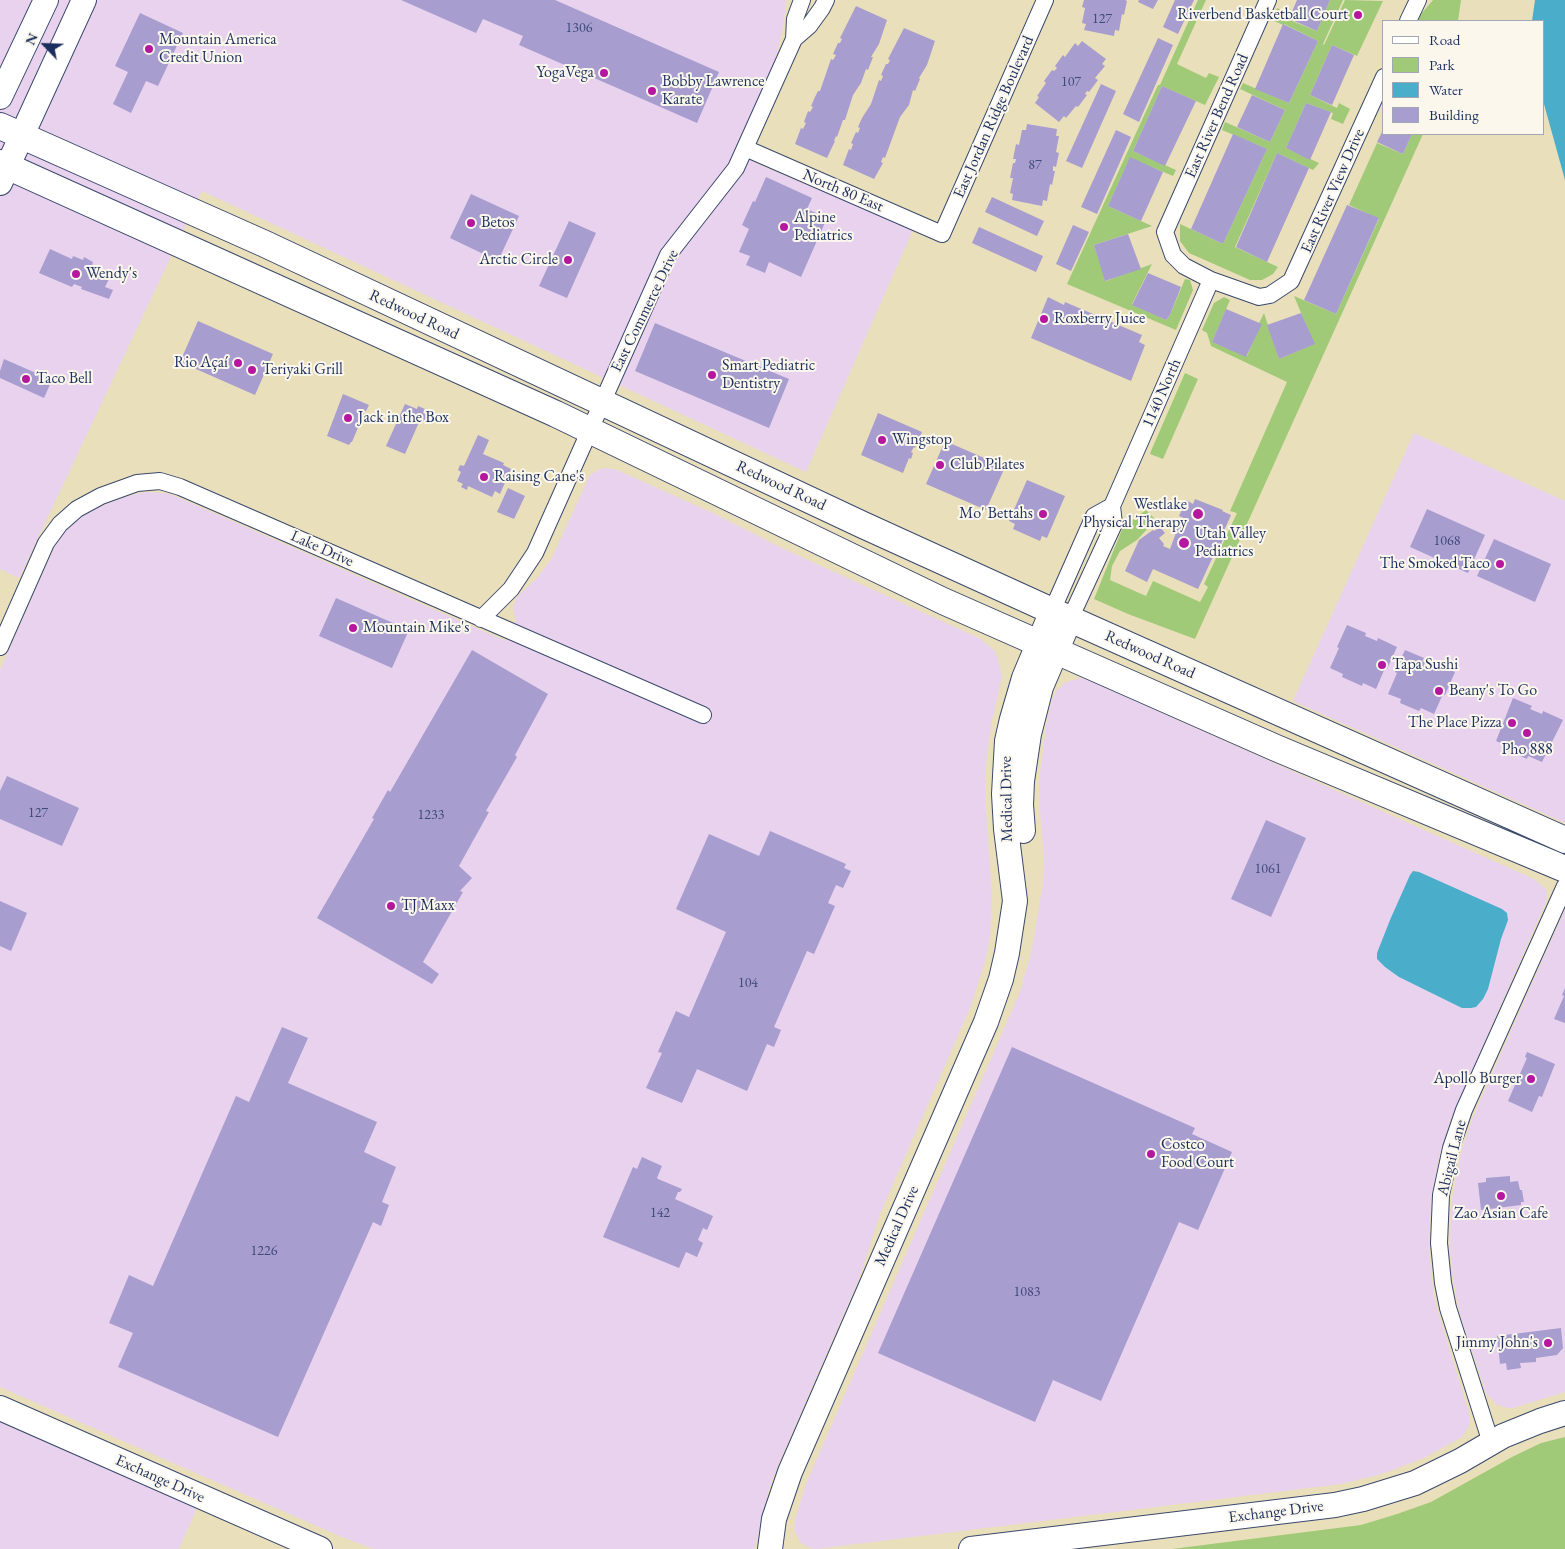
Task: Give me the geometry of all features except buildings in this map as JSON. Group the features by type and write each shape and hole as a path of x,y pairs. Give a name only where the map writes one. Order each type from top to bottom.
{"main road":[{"name":"Redwood Road","path":"11,131 239,233 1061,615 1565,840"},
{"name":"Redwood Road","path":"2,171 590,430 943,601 1276,748 1565,869"}],"street":[{"path":"0,97 46,0"},
{"path":"2,171 11,131 84,0"},
{"path":"794,39 794,19 802,0"},
{"path":"794,39 809,26 826,0"},
{"name":"East Jordan Ridge Boulevard","path":"942,234 1045,0"},
{"name":"East River Bend Road","path":"1211,280 1184,266 1172,256 1165,232 1268,0"},
{"path":"1408,20 1418,0"},
{"name":"East Commerce Drive","path":"602,402 668,255 736,168 794,39"},
{"name":"East River View Drive","path":"1211,280 1259,297 1270,295 1292,281 1382,81"},
{"name":"North 80 East","path":"745,148 942,234"},
{"name":"1140 North","path":"1047,646 1061,615 1094,516 1112,506 1211,280"},
{"path":"481,620 511,589 535,553 602,402"},
{"name":"Lake Drive","path":"0,647 46,543 60,524 77,509 101,496 137,483 149,481 170,483 703,715"},
{"name":"Medical Drive","path":"770,1549 774,1519 790,1472 994,1001 1007,953 1015,901 1024,868 1021,804 1027,742 1041,687 1047,646"},
{"name":"Abigail Lane","path":"1491,1443 1448,1308 1443,1283 1439,1243 1441,1195 1451,1148 1464,1110 1565,886"},
{"name":"Exchange Drive","path":"0,1408 320,1549"},
{"name":"Exchange Drive","path":"971,1549 1354,1501 1415,1483 1453,1465 1521,1428 1565,1413"}],"shaded area":[{"path":"0,0 786,0 784,22 753,162 913,230 806,472 202,191 19,578 0,569"},
{"path":"1414,433 1565,501 1565,823 1293,701"},
{"path":"605,468 617,470 713,513 784,549 979,638 994,650 998,658 1002,677 991,725 985,771 985,798 992,895 990,937 985,961 970,1008 880,1214 859,1279 777,1468 769,1489 754,1549 374,1549 342,1537 0,1387 0,670 54,548 65,531 82,516 93,510 123,497 145,492 166,493 175,496 506,641 516,620 513,609 516,598 537,578 552,558 590,475"},
{"path":"1081,678 1534,879 1545,888 1547,892 1546,902 1450,1121 1439,1157 1431,1201 1429,1250 1433,1291 1469,1413 1469,1426 1462,1437 1424,1458 1382,1474 1341,1484 816,1549 810,1548 801,1543 794,1530 795,1520 806,1484 1020,992 1032,950 1043,882 1044,860 1039,780 1047,720 1056,691 1066,682"},
{"path":"1565,909 1565,1392 1513,1408 1507,1408 1496,1404 1486,1393 1460,1315 1452,1274 1450,1251 1451,1205 1461,1152 1473,1117"},
{"path":"0,1422 197,1508 179,1549 0,1549"}],"green space":[{"path":"1198,0 1206,0 1177,64 1206,78 1209,73 1219,77 1205,105 1162,86 1133,151 1176,170 1173,176 1130,158 1108,206 1152,226 1094,245 1106,281 1152,264 1132,304 1166,320 1170,315 1185,279 1190,280 1193,290 1176,330 1067,284"},
{"path":"1330,0 1343,0 1324,45 1345,0 1383,1 1357,56 1332,45 1310,95 1337,108 1339,103 1350,109 1343,124 1331,119 1333,113 1306,103 1286,148 1319,163 1313,170 1277,153 1235,247 1278,267 1273,274 1262,280 1250,280 1189,253 1180,241 1180,224 1223,244 1267,149 1222,130 1225,122 1270,142 1285,110 1240,89 1243,83 1289,103 1318,41 1272,20 1277,8 1293,16 1292,21 1317,31"},
{"path":"1433,0 1461,0 1458,20 1416,20"},
{"path":"1412,135 1423,135 1195,639 1094,599 1123,527 1146,510 1154,518 1151,525 1137,540 1120,551 1112,566 1110,580 1146,596 1153,581 1200,602 1208,587 1204,584 1237,513 1230,511 1287,382 1211,346 1207,333 1202,330 1214,303 1224,297 1230,300 1212,342 1247,356 1264,313 1279,359 1314,344 1294,296 1336,314 1379,219 1349,205 1377,143 1403,154"},
{"path":"1185,373 1198,379 1163,459 1150,454"},
{"path":"1565,1437 1565,1549 1172,1549 1361,1525 1431,1502 1512,1457 1541,1443"}],"water":[{"path":"1535,0 1565,0 1565,180 1545,108 1545,20 1532,20"},
{"path":"1413,871 1502,909 1507,913 1508,920 1488,989 1476,1007 1462,1008 1399,977 1377,959 1377,953 1390,920"}],"place":[{"name":"Riverbend Basketball Court","path":"1358,15"},
{"name":"Mountain America Credit Union","path":"149,49"},
{"name":"YogaVega","path":"604,73"},
{"name":"Bobby Lawrence Karate","path":"652,91"},
{"name":"Betos","path":"471,223"},
{"name":"Alpine Pediatrics","path":"784,227"},
{"name":"Arctic Circle","path":"568,260"},
{"name":"Wendy's","path":"76,274"},
{"name":"Roxberry Juice","path":"1044,319"},
{"name":"Rio Açaí","path":"238,363"},
{"name":"Teriyaki Grill","path":"252,370"},
{"name":"Smart Pediatric Dentistry","path":"712,375"},
{"name":"Taco Bell","path":"26,379"},
{"name":"Jack in the Box","path":"348,418"},
{"name":"Wingstop","path":"882,440"},
{"name":"Club Pilates","path":"940,465"},
{"name":"Raising Cane's","path":"484,477"},
{"name":"Mo' Bettahs","path":"1043,514"},
{"name":"Westlake Physical Therapy","path":"1198,514"},
{"name":"Utah Valley Pediatrics","path":"1184,543"},
{"name":"The Smoked Taco","path":"1500,564"},
{"name":"Mountain Mike's","path":"353,628"},
{"name":"Tapa Sushi","path":"1382,665"},
{"name":"Beany's To Go","path":"1439,691"},
{"name":"The Place Pizza","path":"1512,723"},
{"name":"Pho 888","path":"1527,733"},
{"name":"TJ Maxx","path":"391,906"},
{"name":"Apollo Burger","path":"1531,1079"},
{"name":"Costco Food Court","path":"1151,1154"},
{"name":"Zao Asian Cafe","path":"1501,1196"},
{"name":"Jimmy John's","path":"1548,1343"}]}
